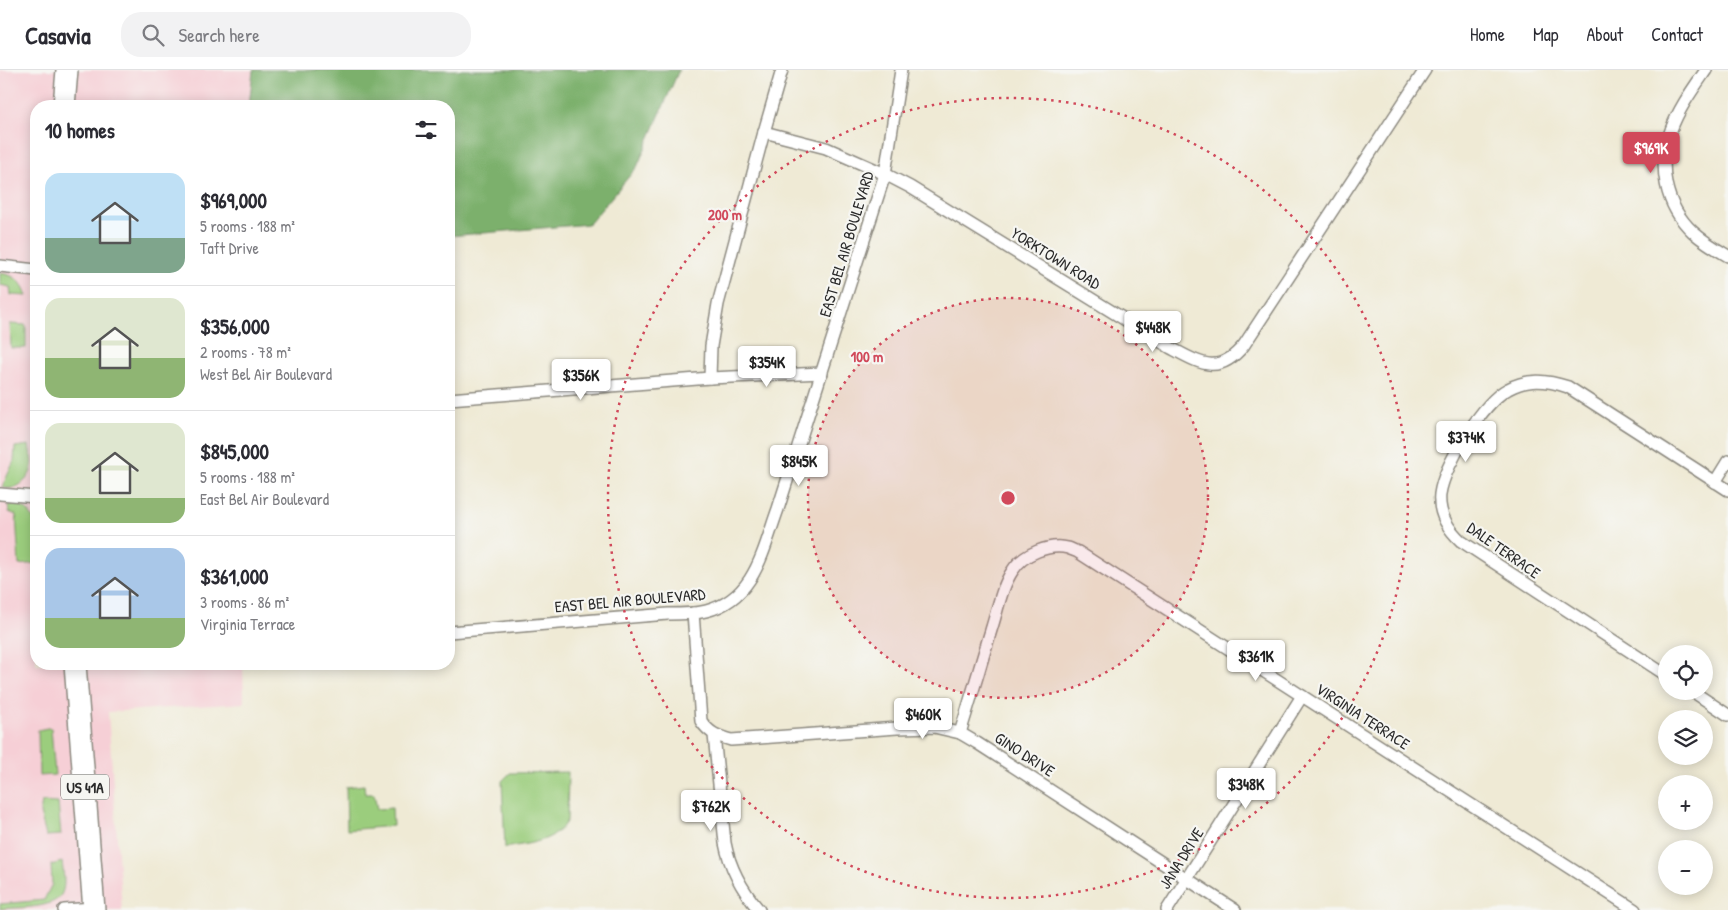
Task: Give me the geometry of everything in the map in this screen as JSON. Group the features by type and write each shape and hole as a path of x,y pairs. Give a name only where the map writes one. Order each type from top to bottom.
{"highway":[{"path":"65,100 68,70"},
{"name":"US 41A","path":"75,670 94,909"}],"street":[{"path":"710,378 711,346 718,304 782,70"},
{"name":"EAST BEL AIR BOULEVARD","path":"455,632 707,611 734,598 746,586 759,563 778,509 885,174 901,70"},
{"name":"YORKTOWN ROAD","path":"764,132 826,148 885,174 910,187 1171,348 1206,364 1218,364 1228,361 1244,345 1425,70"},
{"path":"1706,70 1685,102 1671,129 1665,155 1664,180 1673,205 1681,219 1710,246 1728,256"},
{"path":"0,266 30,269"},
{"path":"455,399 710,378 822,373"},
{"name":"DALE TERRACE","path":"1658,670 1461,541 1451,532 1444,522 1441,508 1440,494 1445,477 1471,428 1495,398 1507,389 1528,382 1538,381 1568,386 1728,490"},
{"path":"1715,482 1728,461"},
{"path":"0,494 30,497"},
{"name":"VIRGINIA TERRACE","path":"960,734 1004,589 1014,569 1020,561 1040,550 1057,547 1067,548 1078,552 1635,910"},
{"path":"693,613 701,721 706,729 714,735 728,858 733,872 759,910"},
{"name":"JANA DRIVE","path":"1168,910 1302,696"},
{"path":"1706,700 1728,715"},
{"name":"GINO DRIVE","path":"714,735 731,740 934,727 960,734 977,743 1235,910"},
{"path":"64,910 94,909"}],"shaded area":[{"path":"0,70 253,70 250,100 30,100 30,670 243,670 244,703 108,712 122,910 0,910"}],"green space":[{"path":"253,70 679,70 637,167 589,224 455,235 455,100 250,100"},
{"path":"0,273 10,275 18,280 27,296 11,295 10,287 0,285"},
{"path":"10,324 26,325 26,348 11,348"},
{"path":"29,445 30,474 22,484 12,488 2,487 14,461 15,447"},
{"path":"14,504 23,507 30,514 30,564 19,565 16,515 9,512 8,505"},
{"path":"51,728 55,775 39,776 38,730"},
{"path":"568,772 567,820 562,828 540,841 505,848 502,781 510,773"},
{"path":"364,785 365,794 374,794 377,809 392,808 393,826 347,830 346,787"},
{"path":"42,802 58,803 61,835 46,836 40,813"},
{"path":"62,862 64,886 58,898 44,905 34,907 0,909 0,904 44,900 52,884 51,865"}]}
